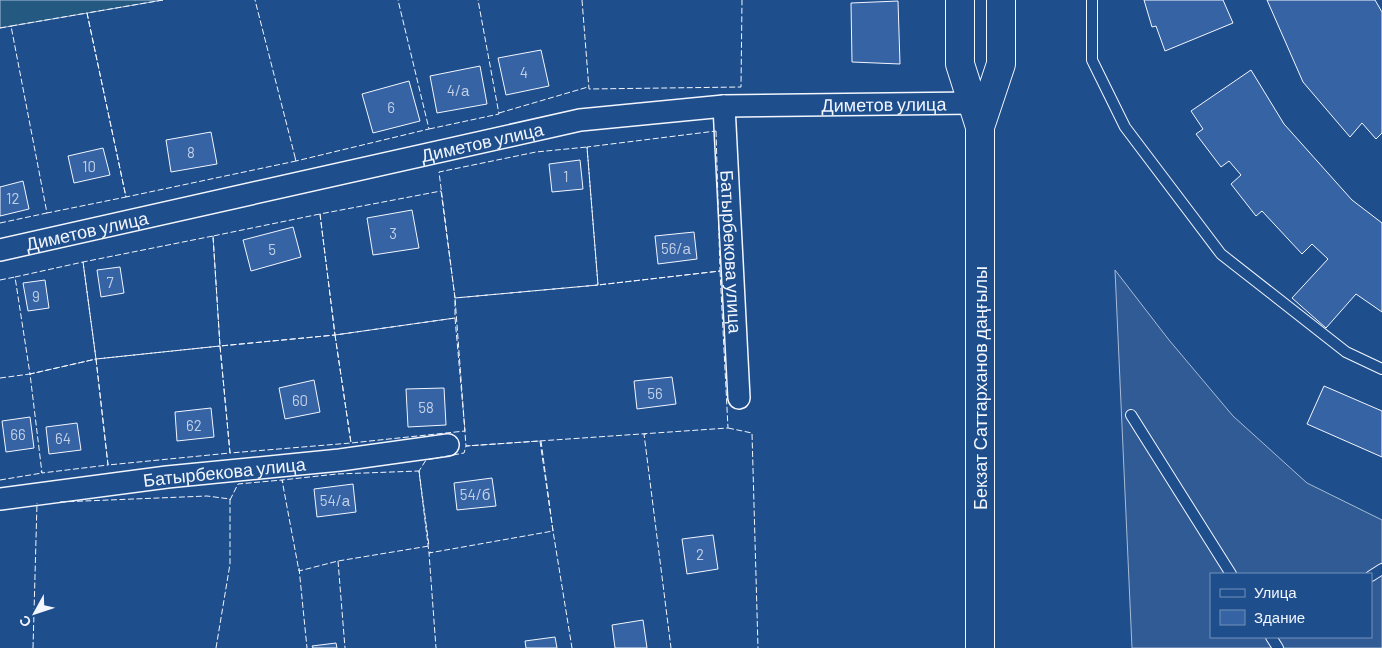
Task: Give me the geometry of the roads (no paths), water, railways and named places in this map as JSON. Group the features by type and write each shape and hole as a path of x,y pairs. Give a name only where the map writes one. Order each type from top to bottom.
{"main road":[{"name":"Бекзат Саттарханов даңғылы","path":"960,0 960,64 976,115 980,648"},
{"name":"Бекзат Саттарханов даңғылы","path":"976,115 1001,64 1001,0"}],"street":[{"name":"Диметов улица","path":"0,250 580,120 724,106 976,115"},
{"name":"Батырбекова улица","path":"724,106 738,398"},
{"name":"Батырбекова улица","path":"0,499 167,477 340,460 448,445"}],"lane":[{"path":"1092,0 1092,60 1125,127 1221,254 1346,352 1382,369"},
{"path":"1131,415 1230,573"}]}
